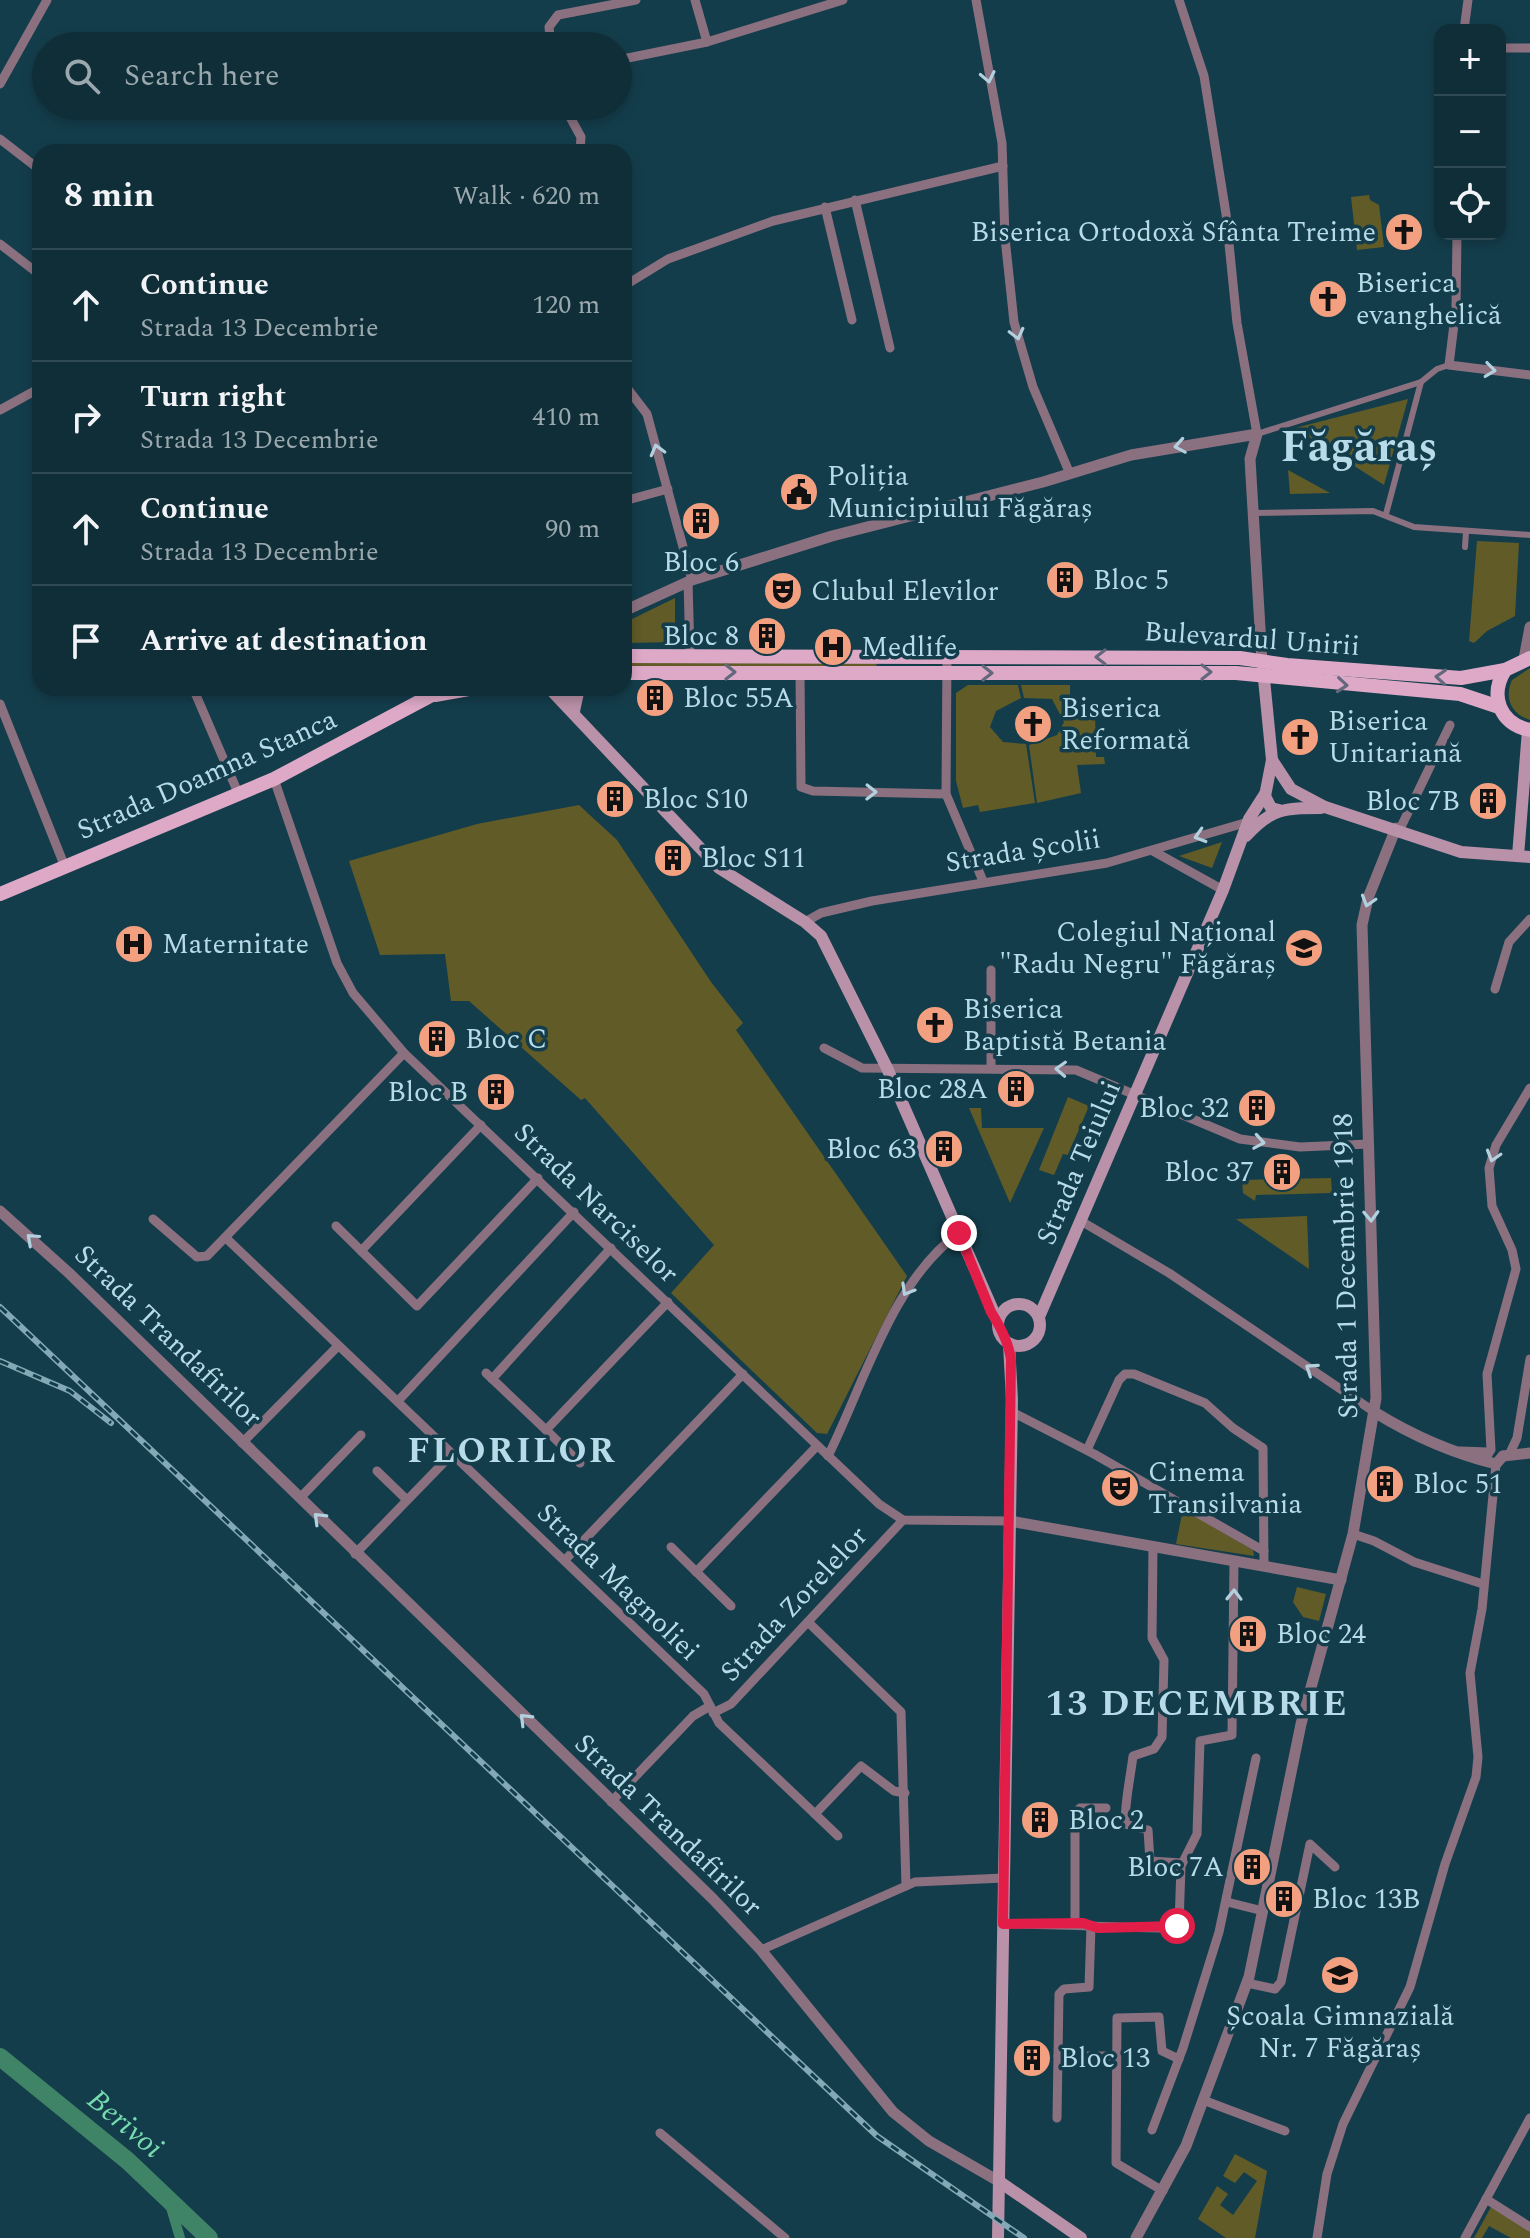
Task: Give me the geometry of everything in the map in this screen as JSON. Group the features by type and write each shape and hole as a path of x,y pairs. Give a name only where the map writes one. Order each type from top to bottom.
{"main road":[{"name":"Bulevardul Unirii","path":"632,656 1240,658 1263,669 1460,694 1499,707 1511,723 1529,730"},
{"name":"Bulevardul Unirii","path":"632,673 1236,673 1263,669 1461,678 1505,670 1527,658"},
{"path":"1263,669 1272,760 1266,792 1267,805 1282,810 1325,807"},
{"path":"1499,707 1497,692 1505,670"},
{"name":"Strada Doamna Stanca","path":"0,894 274,779 431,696"},
{"path":"557,696 719,868 805,922 826,943 887,1068 998,1322 1000,1334 1009,1344 1012,1412 998,2238"},
{"path":"568,696 574,714"},
{"path":"574,714 577,696"},
{"path":"1244,839 1248,822 1273,783 1288,786 1325,807 1461,852 1521,858 1529,730"},
{"path":"1244,839 1261,819 1292,802 1288,786 1272,760"},
{"name":"Strada Teiului","path":"1039,1317 1244,839"},
{"name":"Strada Teiului","path":"1027,1305 1039,1300 1053,1285"},
{"path":"981,1286 991,1301 1005,1309"},
{"path":"998,1322 1005,1309 1015,1304 1027,1305 1039,1317 1039,1334 1029,1344 1012,1374"},
{"path":"1009,1344 1029,1344"},
{"path":"1000,2182 1081,2238"}],"street":[{"path":"0,84 47,0"},
{"path":"550,32 549,27 558,15 636,0"},
{"path":"695,0 707,42"},
{"path":"632,57 707,42 824,3 843,0"},
{"path":"976,0 1003,166 1006,251 1014,322 1037,398 1070,474"},
{"path":"1179,0 1206,87 1226,214 1237,323 1257,434 1250,459 1263,669"},
{"path":"1465,24 1468,0"},
{"path":"1506,48 1530,48"},
{"path":"572,120 581,137 581,144"},
{"path":"0,139 32,164"},
{"path":"632,281 654,266 697,248 825,207 1003,166"},
{"path":"855,200 890,348"},
{"path":"825,207 852,320"},
{"path":"1449,365 1456,308 1457,240"},
{"path":"0,244 32,269"},
{"path":"632,607 690,580 796,547 1131,455 1257,434 1421,382 1449,365 1530,375"},
{"path":"1386,514 1421,382"},
{"path":"0,410 32,392"},
{"path":"632,394 647,414 690,580 690,656"},
{"path":"632,499 668,489"},
{"path":"1252,513 1364,510 1386,514 1414,527 1530,535"},
{"path":"1465,547 1466,532"},
{"path":"1527,658 1530,627"},
{"path":"881,656 881,673"},
{"path":"947,656 946,794 988,880"},
{"path":"800,672 799,785 809,791 946,794"},
{"path":"196,696 239,795"},
{"path":"0,704 65,867"},
{"path":"1398,829 1450,725"},
{"name":"Strada Narciselor","path":"274,779 340,971 365,1009 404,1053 817,1446 879,1504 903,1520"},
{"name":"Strada Școlii","path":"805,922 854,904 1100,864 1248,822"},
{"name":"Strada 1 Decembrie 1918","path":"1136,2238 1186,2146 1247,1983 1301,1724 1353,1534 1376,1413 1363,917 1398,829"},
{"path":"1153,851 1223,890"},
{"path":"1495,989 1509,942 1530,919"},
{"path":"991,970 991,1068"},
{"path":"824,1048 855,1066 1076,1070 1250,1141 1300,1147 1369,1144"},
{"path":"153,1219 202,1258 226,1238 404,1053"},
{"path":"1317,2238 1327,2174 1343,2124 1410,1987 1445,1864 1476,1777 1478,1757 1470,1673 1496,1456 1487,1374 1516,1269 1512,1250 1492,1206 1489,1168 1496,1145 1530,1088"},
{"path":"361,1251 481,1125"},
{"path":"336,1226 417,1306 538,1178"},
{"name":"Strada Trandafirilor","path":"0,1211 69,1273 761,1950 893,2112 929,2141 1000,2182"},
{"path":"398,1401 574,1212"},
{"path":"1081,1221 1169,1273 1376,1413 1428,1443 1456,1453 1496,1456 1530,1453"},
{"path":"828,1456 909,1286 934,1253 959,1233"},
{"name":"Strada Magnoliei","path":"226,1238 704,1694 719,1723 838,1836"},
{"path":"580,1463 489,1376 611,1248"},
{"path":"546,1430 668,1302"},
{"path":"242,1443 338,1346"},
{"path":"1496,1456 1517,1438 1530,1359"},
{"path":"565,1560 743,1374"},
{"path":"1087,1450 1119,1380 1125,1374 1134,1374 1205,1403 1233,1428 1263,1448 1264,1566"},
{"path":"1012,1412 1087,1450 1264,1551"},
{"path":"300,1498 361,1435"},
{"path":"696,1572 817,1446"},
{"path":"355,1554 452,1454"},
{"path":"377,1471 407,1500"},
{"path":"903,1520 1010,1521 1341,1580"},
{"name":"Strada Zorelelor","path":"611,1802 693,1716 731,1704 903,1520"},
{"path":"1353,1534 1369,1538 1414,1562 1483,1584"},
{"path":"671,1547 731,1606"},
{"path":"1153,1547 1152,1638 1164,1660 1162,1737 1154,1749 1133,1756 1131,1779 1125,1792 1125,1824 1147,1829 1150,1861 1182,1863"},
{"path":"1003,1924 1176,1927 1180,1919 1182,1863 1197,1836 1200,1741 1204,1738 1232,1737 1234,1562"},
{"path":"808,1622 899,1708 903,1717 906,1886"},
{"path":"1152,2130 1179,2059 1227,1902 1256,1758"},
{"path":"815,1814 861,1766 894,1791 905,1793"},
{"path":"1075,1923 1075,1813 1080,1808 1106,1808"},
{"path":"1247,1983 1275,1989 1281,1982 1310,1844 1335,1867"},
{"path":"761,1950 906,1886 927,1880 1004,1878"},
{"path":"1227,1902 1263,1911"},
{"path":"1057,2118 1060,1993 1090,1985 1091,1926"},
{"path":"1163,2191 1116,2163 1118,2017 1156,2016 1161,2022 1162,2051 1179,2059"},
{"path":"1058,2056 1116,2056"},
{"path":"1203,2100 1285,2131"},
{"path":"1465,2238 1530,2118"},
{"path":"660,2133 785,2238"},
{"path":"1486,2199 1530,2227"}],"shaded area":[{"path":"1369,195 1370,200 1379,205 1384,247 1357,250 1351,197"},
{"path":"1408,399 1384,485 1295,428"},
{"path":"1288,470 1330,493 1290,494"},
{"path":"1477,541 1519,543 1515,616 1487,631 1474,643 1469,641"},
{"path":"675,598 675,642 632,643 632,619"},
{"path":"632,661 877,663 876,667 632,667"},
{"path":"1530,668 1530,720 1514,709 1509,693 1512,680"},
{"path":"968,685 1018,685 1021,698 996,711 990,727 1003,742 1026,744 1035,803 980,812 978,805 963,808 956,781 956,693"},
{"path":"1021,685 1070,685 1070,710 1095,710 1096,757 1104,757 1105,764 1077,765 1081,793 1037,803 1029,745 1057,735 1064,722 1052,699 1024,698"},
{"path":"579,805 617,840 711,982 743,1023 736,1030 907,1276 827,1434 817,1433 671,1293 714,1245 585,1098 581,1100 469,1001 451,1001 445,954 380,955 349,861 477,824"},
{"path":"1222,842 1212,868 1179,856"},
{"path":"1068,1097 1089,1106 1068,1155 1063,1154 1054,1175 1039,1170"},
{"path":"969,1108 981,1108 982,1128 1044,1128 1010,1203"},
{"path":"1331,1178 1332,1193 1256,1195 1255,1201 1243,1193 1242,1180"},
{"path":"1307,1216 1309,1269 1236,1219"},
{"path":"1183,1509 1253,1550 1254,1556 1176,1544"},
{"path":"1297,1587 1326,1594 1319,1621 1303,1617 1293,1602"},
{"path":"1235,2154 1267,2171 1255,2238 1226,2238 1198,2219 1217,2186 1228,2194 1220,2205 1233,2215 1257,2181 1244,2172 1235,2183 1223,2176"},
{"path":"1491,2207 1530,2230 1530,2238 1511,2238 1489,2226 1482,2238 1474,2238"}],"waterway":[{"name":"Berivoi","path":"0,2057 128,2161 209,2238"},
{"path":"170,2204 180,2238"}],"railway":[{"path":"0,1307 877,2136 1024,2238"},
{"path":"0,1361 70,1391 111,1423"}],"place":[{"name":"Biserica Ortodoxă Sfânta Treime","path":"1404,232"},
{"name":"Biserica evanghelică","path":"1328,299"},
{"name":"Poliția Municipiului Făgăraș","path":"799,492"},
{"name":"Bloc 6","path":"701,521"},
{"name":"Bloc 5","path":"1065,580"},
{"name":"Clubul Elevilor","path":"783,591"},
{"name":"Bloc 8","path":"767,636"},
{"name":"Medlife","path":"833,647"},
{"name":"Bloc 55A","path":"655,698"},
{"name":"Biserica Reformată","path":"1033,724"},
{"name":"Biserica Unitariană","path":"1300,737"},
{"name":"Bloc S10","path":"615,799"},
{"name":"Bloc 7B","path":"1488,801"},
{"name":"Bloc S11","path":"673,858"},
{"name":"Maternitate","path":"134,944"},
{"name":"Colegiul Național \"Radu Negru\" Făgăraș","path":"1304,948"},
{"name":"Biserica Baptistă Betania","path":"935,1025"},
{"name":"Bloc C","path":"437,1039"},
{"name":"Bloc 28A","path":"1016,1089"},
{"name":"Bloc B","path":"496,1092"},
{"name":"Bloc 32","path":"1257,1108"},
{"name":"Bloc 63","path":"944,1149"},
{"name":"Bloc 37","path":"1282,1172"},
{"name":"Bloc 51","path":"1385,1484"},
{"name":"Cinema Transilvania","path":"1120,1488"},
{"name":"Bloc 24","path":"1248,1634"},
{"name":"Bloc 2","path":"1040,1820"},
{"name":"Bloc 7A","path":"1252,1867"},
{"name":"Bloc 13B","path":"1284,1899"},
{"name":"Școala Gimnazială Nr. 7 Făgăraș","path":"1340,1975"},
{"name":"Bloc 13","path":"1032,2058"}],"district":[{"name":"Făgăraș","path":"1359,447"},
{"name":"FLORILOR","path":"512,1451"},
{"name":"13 DECEMBRIE","path":"1197,1704"}],"route":[{"path":"959,1233 998,1322 1000,1334 1009,1344 1011,1360 1003,1924 1083,1923 1098,1928 1177,1926"}]}
